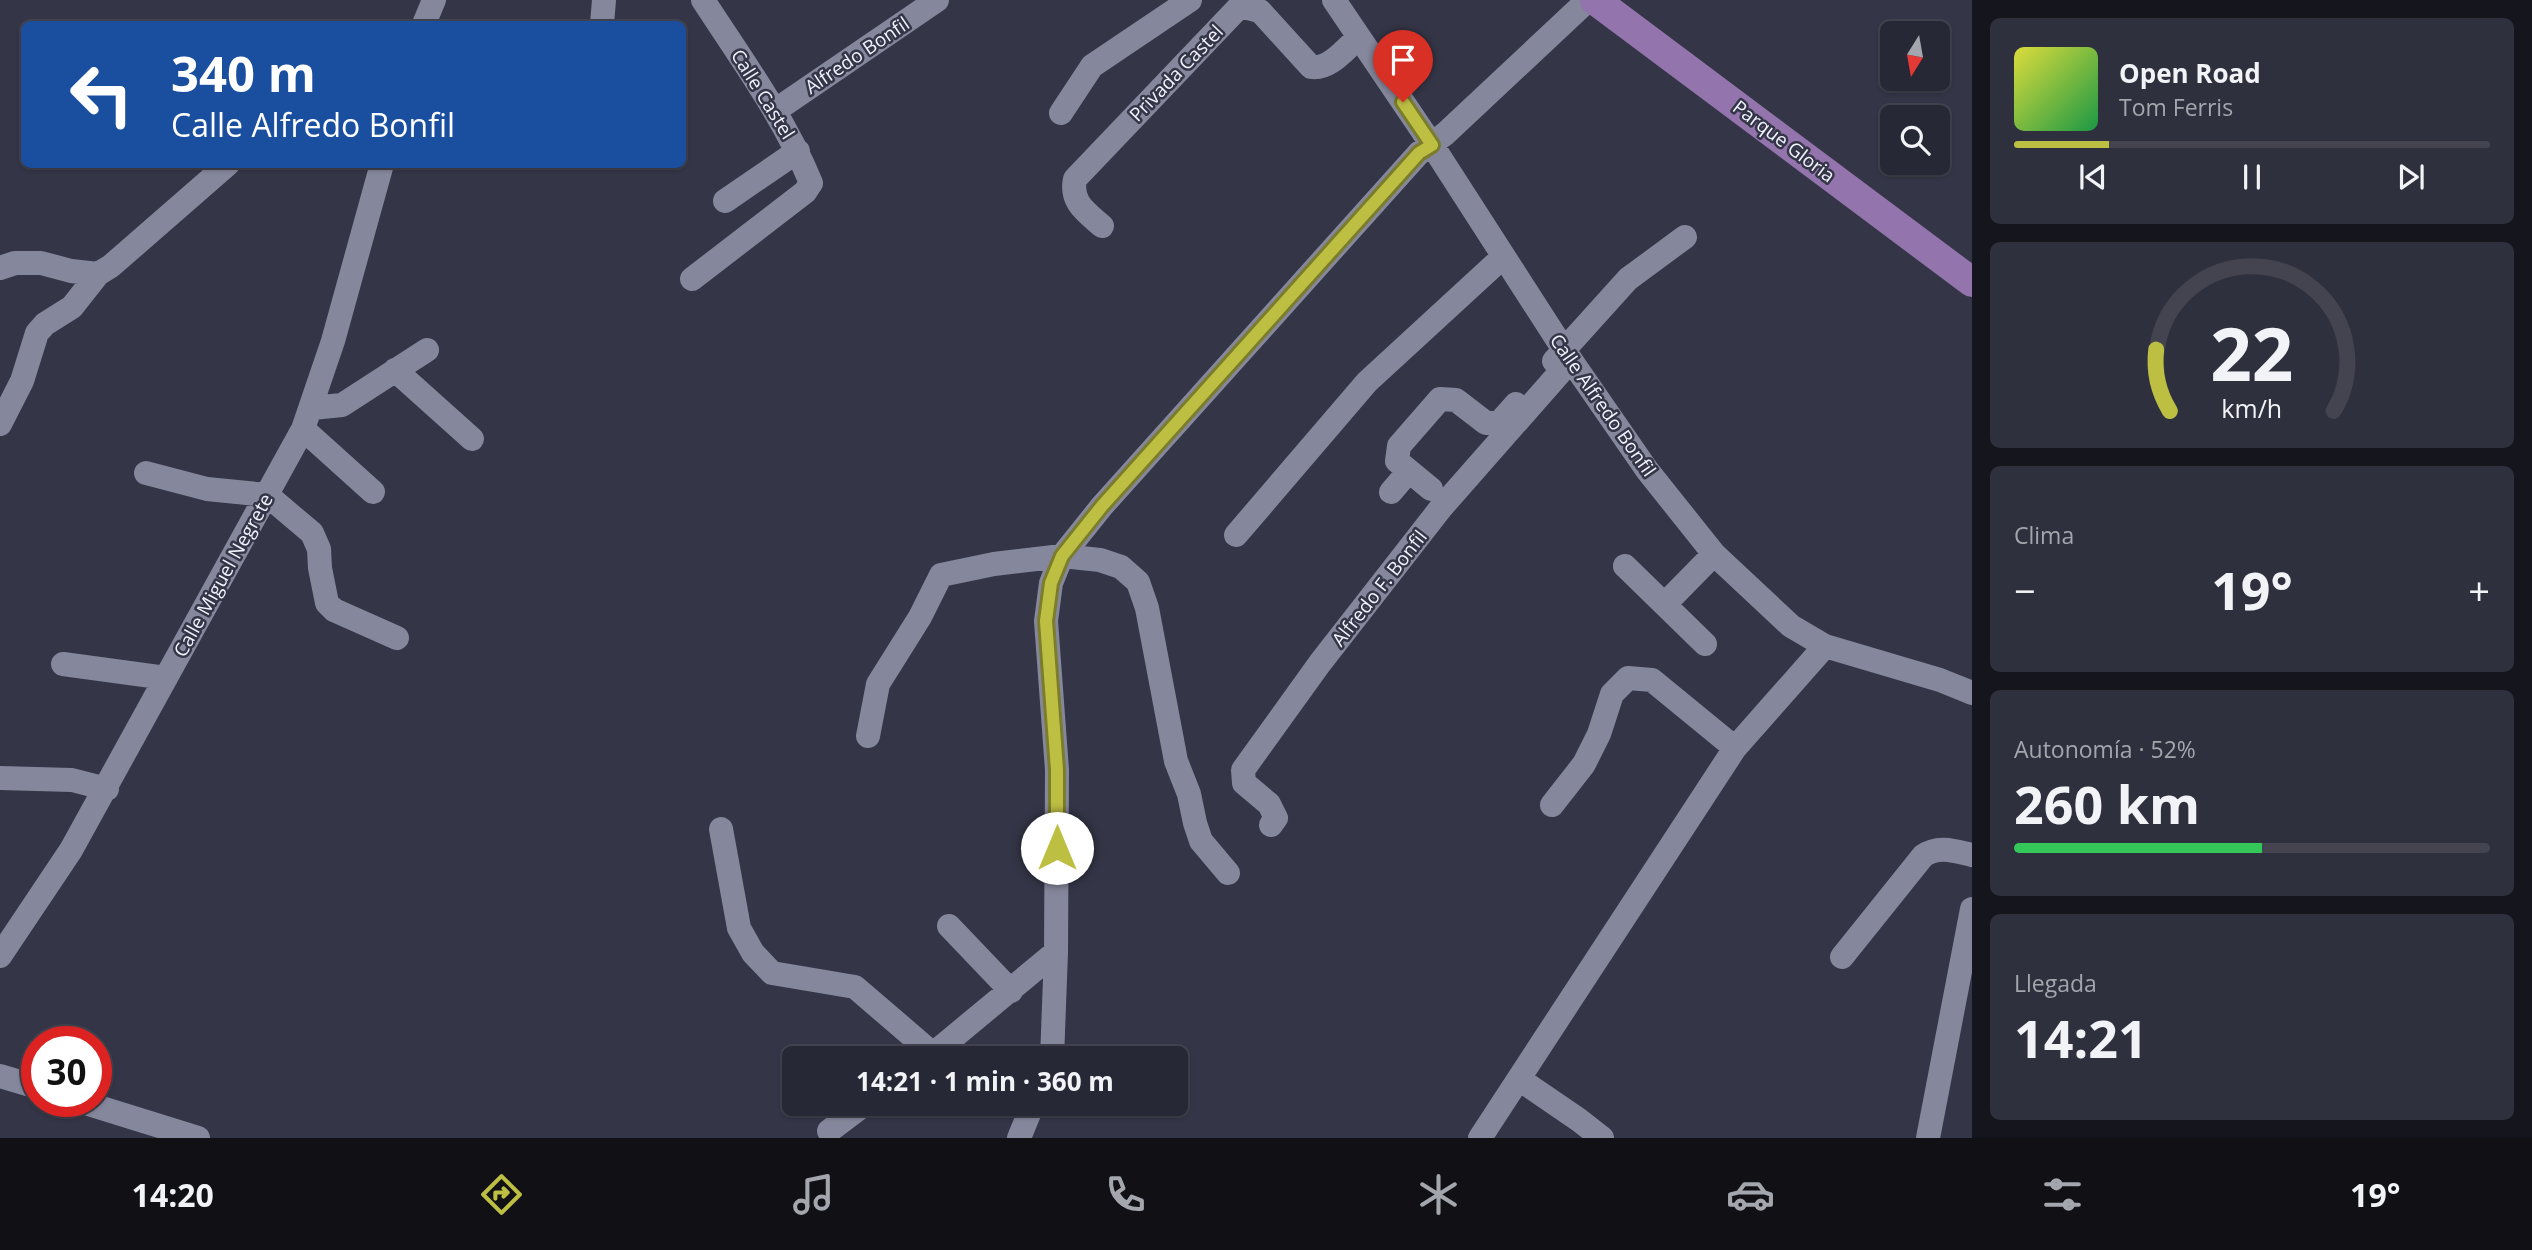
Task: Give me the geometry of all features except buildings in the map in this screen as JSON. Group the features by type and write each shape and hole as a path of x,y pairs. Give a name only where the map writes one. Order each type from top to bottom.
{"main road":[{"name":"Parque Gloria","path":"1595,0 1972,282"},
{"name":"Parque Gloria","path":"1620,0 1972,260"}],"street":[{"path":"425,21 433,0"},
{"path":"602,21 604,0"},
{"name":"Calle Castel","path":"692,279 805,192 811,183 798,150 776,110 703,0"},
{"name":"Alfredo Bonfil","path":"776,110 937,0"},
{"path":"1061,113 1092,66 1190,0"},
{"name":"Calle Alfredo Bonfil","path":"1334,0 1432,145 1567,355 1647,470 1714,554 1791,626 1825,646 1972,692"},
{"path":"1052,1046 1057,770 1046,621 1051,583 1062,556 1102,506 1419,153 1432,145 1588,0"},
{"name":"Privada Castel","path":"1102,226 1077,204 1072,190 1075,179 1240,6 1260,10 1311,66 1316,68 1333,61 1359,37"},
{"path":"725,201 798,150"},
{"path":"0,424 22,381 37,333 45,324 72,307 97,274 111,266 223,168"},
{"name":"Calle Miguel Negrete","path":"0,956 71,850 107,789 308,419 381,168"},
{"path":"1430,489 1397,461 1399,446 1440,399 1456,400 1486,423 1499,423 1567,355 1628,279 1685,237"},
{"path":"1236,535 1367,382 1503,257"},
{"path":"0,268 15,263 41,263 97,274"},
{"path":"373,492 308,419 342,405 427,350"},
{"name":"Alfredo F. Bonfil","path":"1271,825 1276,818 1269,804 1244,783 1243,770 1320,663 1440,509 1567,355"},
{"path":"395,370 472,439"},
{"path":"1391,492 1409,471"},
{"path":"146,473 207,489 267,495 312,533 319,549 327,603 340,613 397,638"},
{"path":"1664,604 1714,554"},
{"path":"868,736 878,684 920,617 941,575 993,564 1062,556 1100,560 1121,566 1138,582 1147,608 1176,761 1189,794 1201,841 1228,873"},
{"path":"1625,566 1705,644"},
{"path":"1479,1138 1735,748 1825,646"},
{"path":"63,664 166,678"},
{"path":"1552,805 1584,764 1599,734 1612,694 1628,678 1652,680 1735,748"},
{"path":"0,778 72,780 107,789"},
{"path":"721,829 739,928 753,953 772,973 855,987 918,1046"},
{"path":"1842,957 1923,856 1931,850 1941,849 1972,855"},
{"path":"1928,1138 1972,909"},
{"path":"948,926 1011,991"},
{"path":"944,1046 1056,952"},
{"path":"0,1076 21,1082"},
{"path":"1519,1079 1602,1138"},
{"path":"112,1111 198,1138"},
{"path":"829,1131 849,1116"},
{"path":"1019,1138 1028,1116"}],"route":[{"path":"1057,848 1057,770 1046,621 1051,583 1062,556 1102,506 1363,215 1419,153 1432,145 1403,102"}]}
